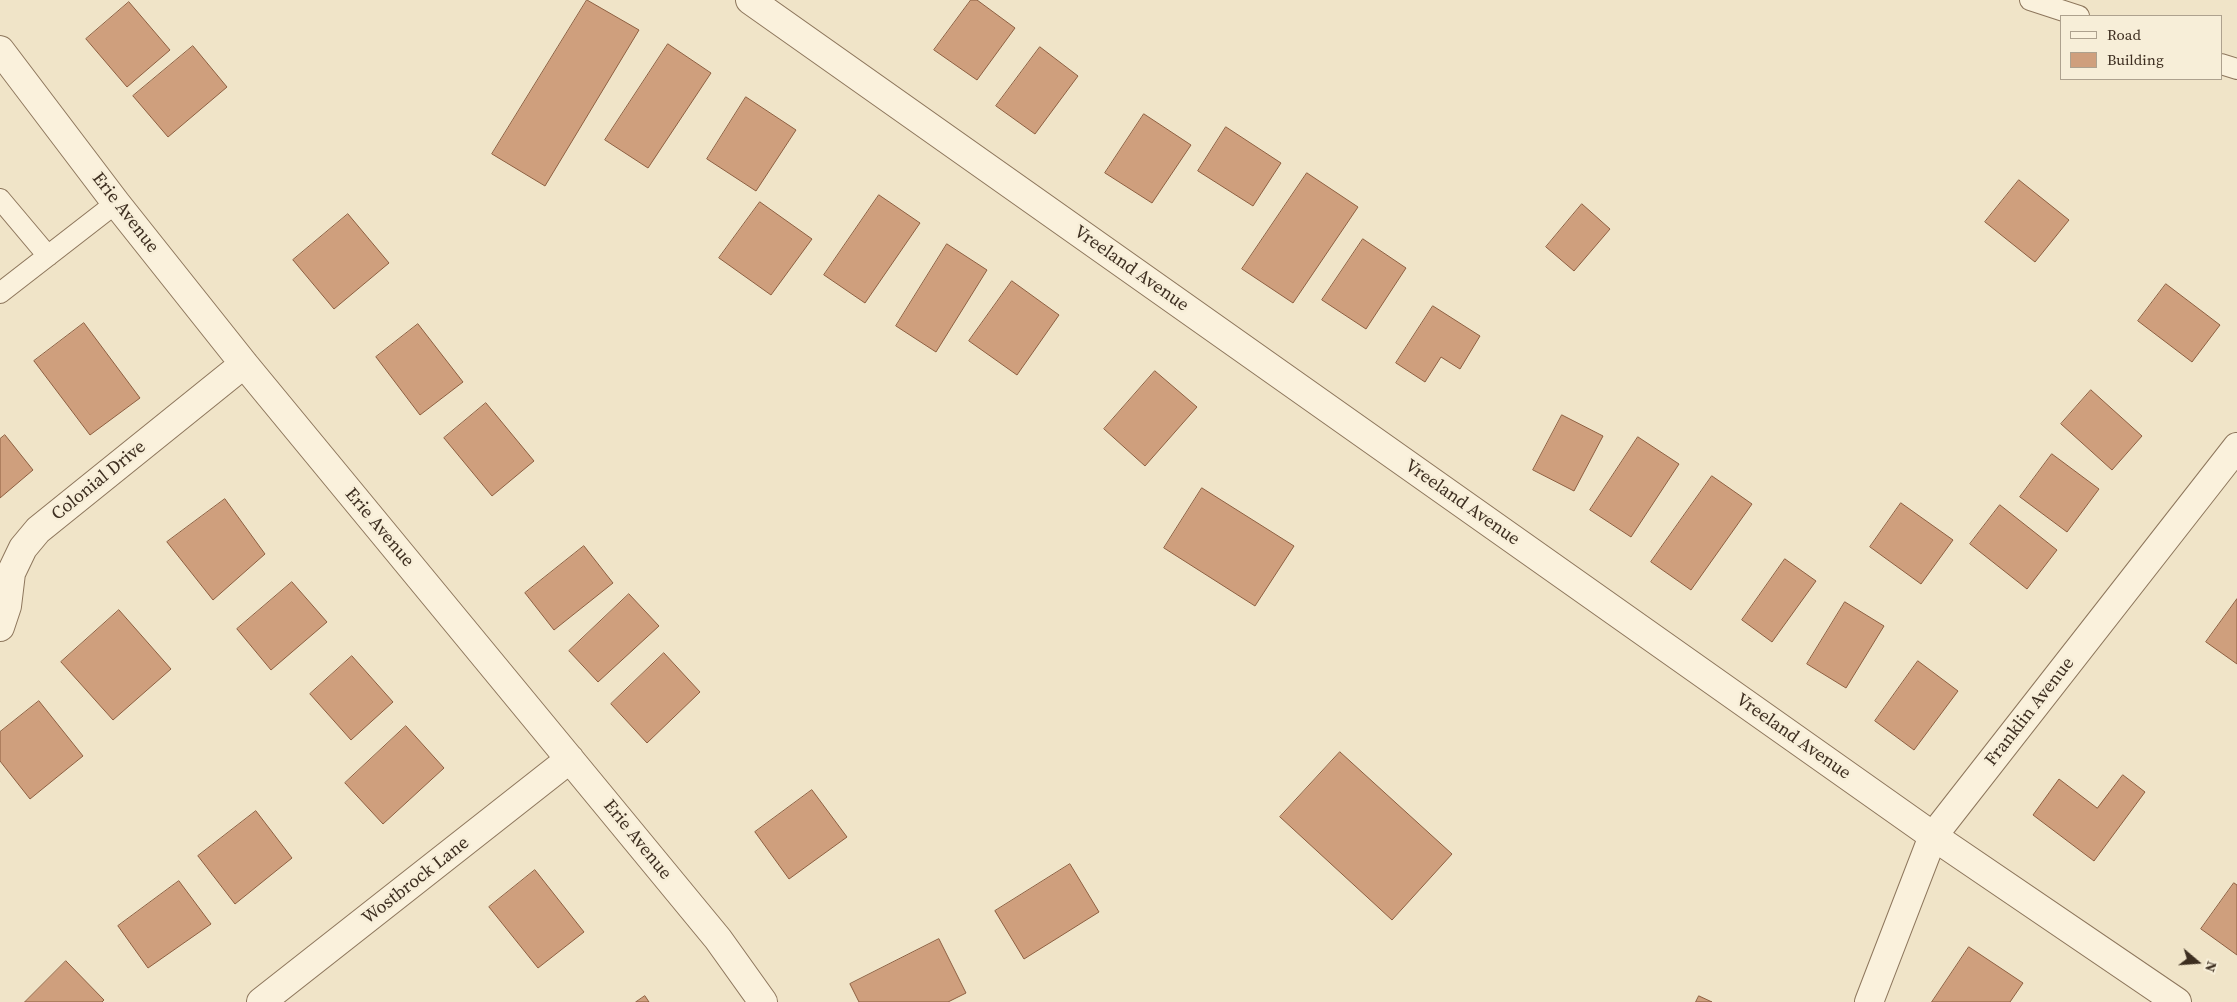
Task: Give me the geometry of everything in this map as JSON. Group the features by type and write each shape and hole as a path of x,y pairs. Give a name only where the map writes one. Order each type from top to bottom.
{"street":[{"name":"Vreeland Avenue","path":"750,0 1933,836 2177,1002"},
{"name":"Erie Avenue","path":"0,50 116,203 244,364 718,938 763,1002"},
{"name":"Colonial Drive","path":"0,627 7,606 11,573 22,548 38,530 244,364"},
{"name":"Franklin Avenue","path":"1869,1002 1933,836 2237,447"},
{"name":"Wostbrock Lane","path":"261,1002 570,759"}],"lane":[{"path":"2030,0 2076,15"},
{"path":"2222,64 2237,69"},
{"path":"0,199 48,256"},
{"path":"0,293 116,203"}],"building":[{"path":"587,0 639,30 545,186 492,154"},
{"path":"971,0 977,0 1015,28 977,80 934,50"},
{"path":"129,2 170,50 127,87 86,39"},
{"path":"668,44 711,73 648,168 605,140"},
{"path":"193,46 227,87 168,137 133,96"},
{"path":"1040,47 1078,76 1035,134 996,106"},
{"path":"746,97 796,130 756,191 707,159"},
{"path":"1144,114 1191,145 1152,203 1105,173"},
{"path":"1226,127 1281,163 1253,206 1198,171"},
{"path":"1307,173 1358,207 1293,303 1242,269"},
{"path":"2019,180 2069,220 2035,262 1985,222"},
{"path":"879,195 920,223 865,303 824,275"},
{"path":"760,202 812,239 771,295 719,258"},
{"path":"1582,204 1610,229 1574,271 1546,247"},
{"path":"348,214 389,263 334,309 293,260"},
{"path":"1363,239 1406,268 1366,329 1322,300"},
{"path":"947,244 987,270 936,352 896,326"},
{"path":"1012,281 1059,315 1017,375 969,341"},
{"path":"2166,284 2220,325 2192,362 2138,321"},
{"path":"1433,306 1480,336 1460,369 1441,357 1425,382 1396,363"},
{"path":"84,323 140,398 90,435 34,361"},
{"path":"418,324 463,382 420,415 376,357"},
{"path":"1155,371 1197,407 1145,466 1104,429"},
{"path":"2091,390 2142,436 2112,470 2061,424"},
{"path":"486,403 534,461 492,496 444,438"},
{"path":"1562,415 1603,436 1574,491 1533,470"},
{"path":"5,435 33,470 0,498 0,439"},
{"path":"1638,437 1679,464 1631,537 1590,510"},
{"path":"2052,454 2099,489 2067,532 2020,497"},
{"path":"1712,476 1752,504 1691,590 1651,562"},
{"path":"1202,488 1294,546 1255,606 1164,548"},
{"path":"225,499 265,554 213,600 167,542"},
{"path":"1901,503 1953,540 1921,584 1870,547"},
{"path":"2000,505 2057,550 2027,589 1970,544"},
{"path":"584,546 613,583 554,630 525,593"},
{"path":"1785,559 1816,581 1772,642 1742,620"},
{"path":"292,582 327,622 271,670 237,629"},
{"path":"629,594 659,626 598,682 569,651"},
{"path":"2237,599 2237,664 2206,642"},
{"path":"1845,602 1884,626 1846,688 1807,664"},
{"path":"119,610 171,669 113,720 61,662"},
{"path":"664,653 700,692 647,743 611,704"},
{"path":"352,656 393,702 351,740 310,694"},
{"path":"1918,661 1958,691 1914,750 1875,721"},
{"path":"39,701 83,756 30,799 0,761 0,732"},
{"path":"406,726 444,768 383,824 345,783"},
{"path":"1340,752 1452,854 1392,920 1280,817"},
{"path":"2123,775 2145,792 2094,861 2033,815 2059,779 2097,808"},
{"path":"812,790 847,837 789,879 755,832"},
{"path":"256,811 292,858 235,904 198,856"},
{"path":"1070,864 1099,912 1024,959 995,911"},
{"path":"535,870 584,932 538,968 489,907"},
{"path":"179,881 211,924 148,968 118,926"},
{"path":"2234,883 2237,885 2237,955 2201,929"},
{"path":"939,939 966,993 948,1002 859,1002 850,984"},
{"path":"1969,947 2023,983 2010,1002 1932,1002"},
{"path":"66,961 104,1000 102,1002 25,1002"},
{"path":"645,996 649,1002 636,1002"},
{"path":"1699,996 1712,1002 1696,1002"}]}
